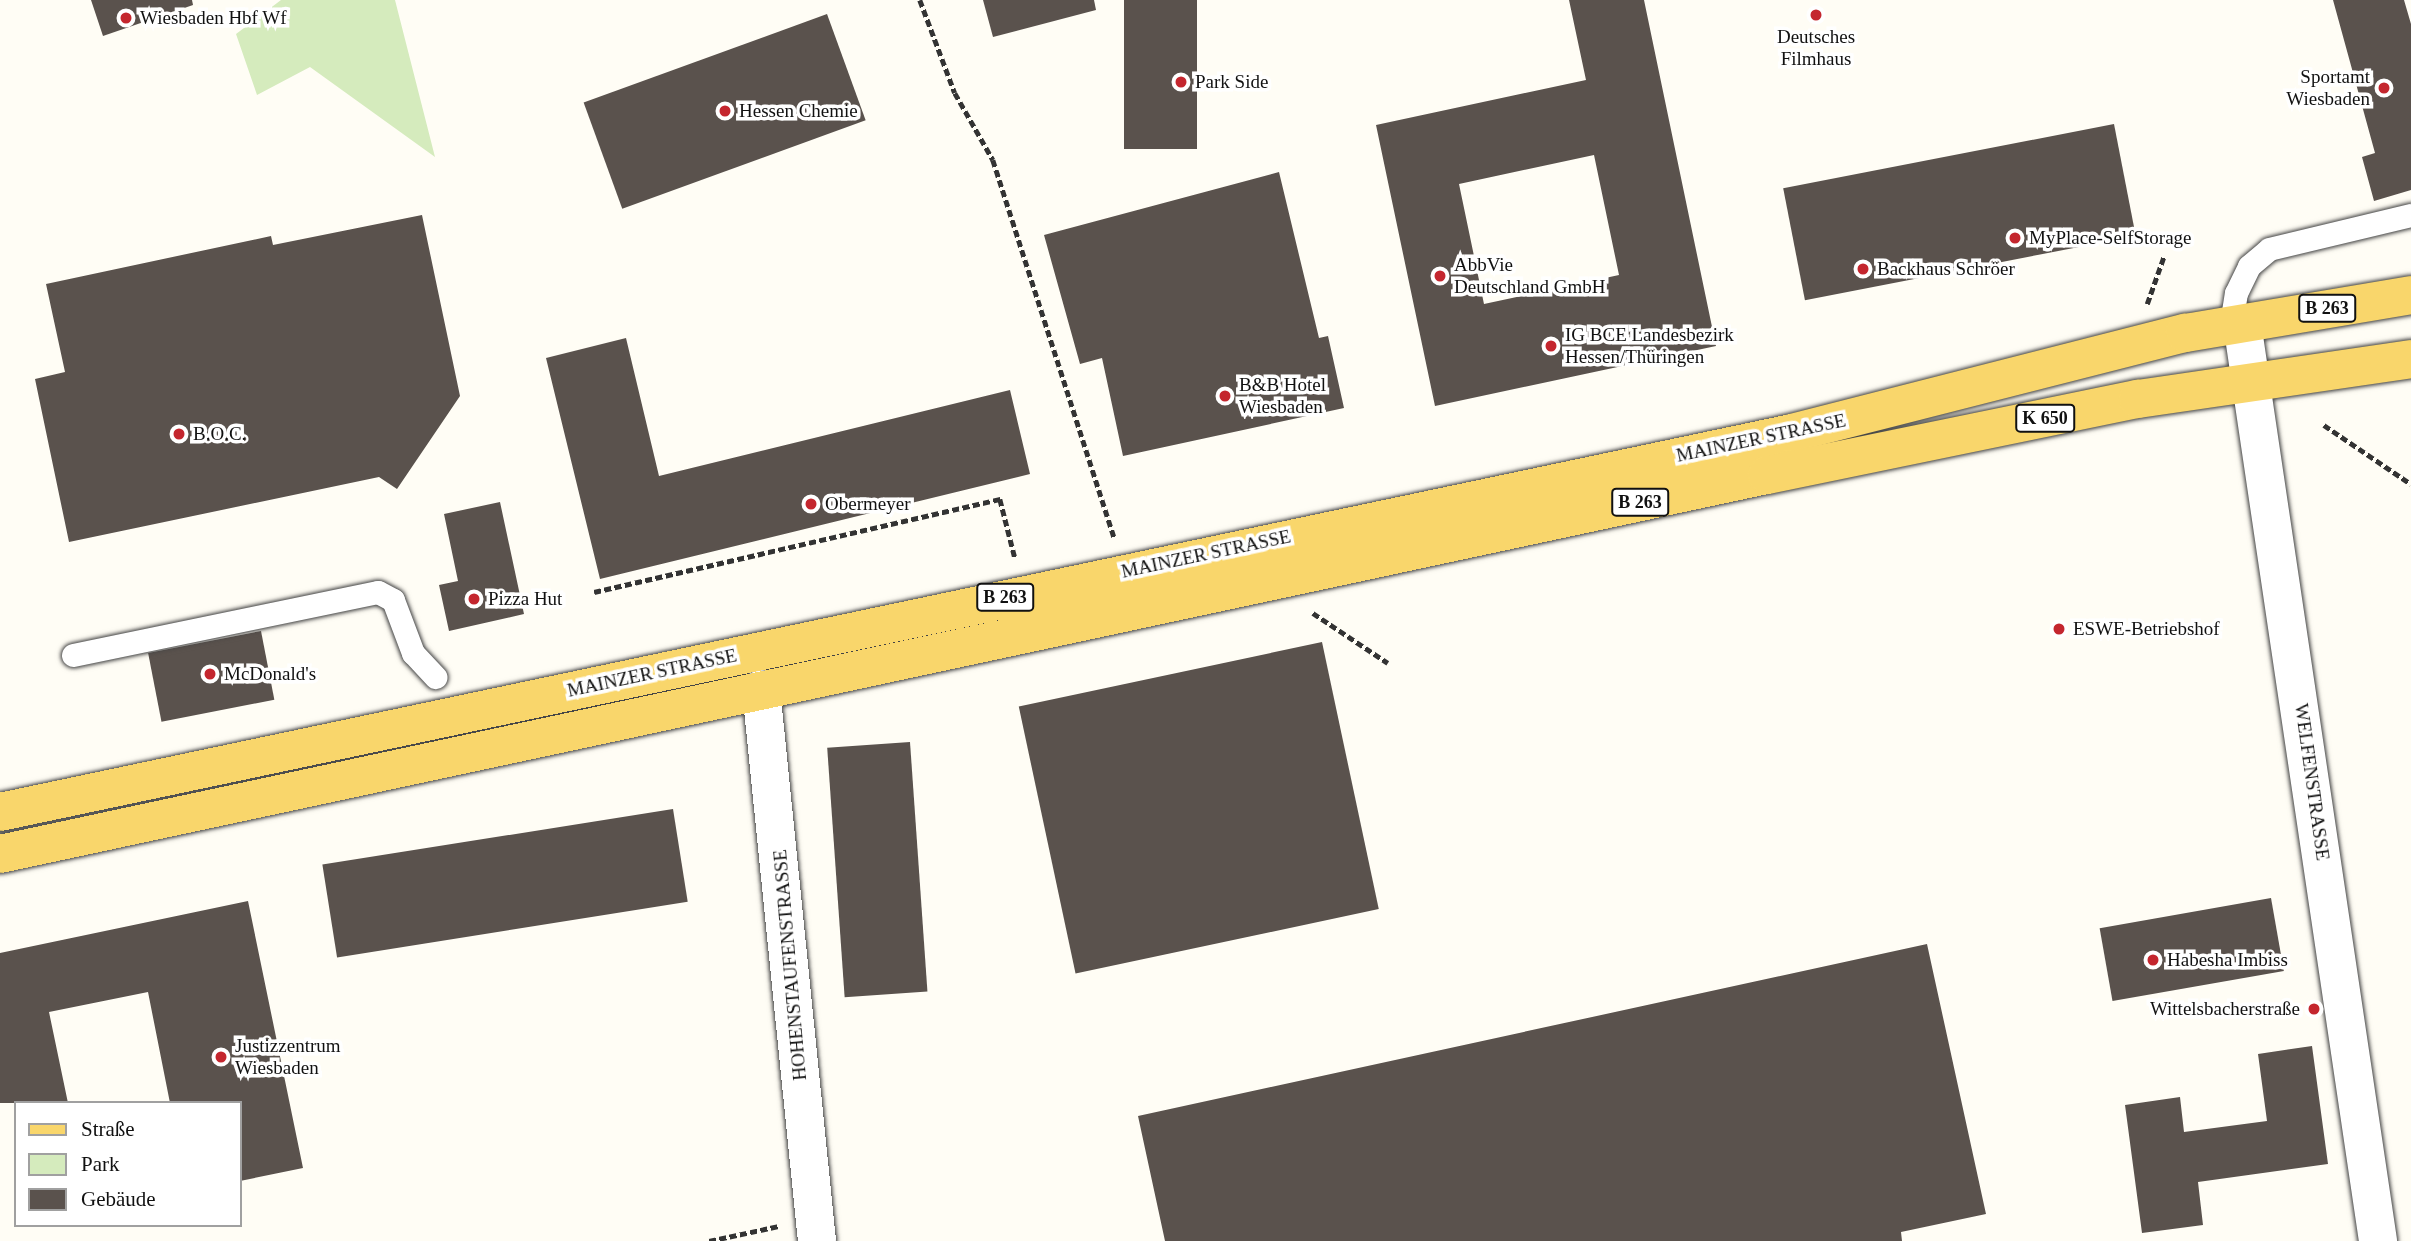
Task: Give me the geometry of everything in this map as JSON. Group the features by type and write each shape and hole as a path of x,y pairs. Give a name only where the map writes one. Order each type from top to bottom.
{"main road":[{"name":"MAINZER STRASSE","path":"0,812 2009,381 2237,323 2411,295"},
{"name":"MAINZER STRASSE","path":"0,854 761,689 2138,399 2395,362"}],"street":[{"name":"WELFENSTRASSE","path":"2237,323 2254,384 2378,1241"},
{"name":"HOHENSTAUFENSTRASSE","path":"761,689 816,1230"}],"lane":[{"path":"2237,323 2236,293 2249,266 2269,249 2411,215"},
{"path":"73,655 377,592 393,600 413,653 435,677"}],"path":[{"path":"920,0 955,93 993,160 1110,516 1121,572"},
{"path":"2148,293 2164,256"},
{"path":"2323,425 2411,484"},
{"path":"594,592 1000,499 1014,555"},
{"path":"1313,613 1388,663"},
{"path":"709,1241 816,1230"}],"green space":[{"path":"281,0 395,0 435,157 310,67 257,95 236,34"}],"building":[{"name":"Wiesbaden Hbf Wf","path":"91,0 192,0 193,5 103,36"},
{"path":"983,0 1094,0 1096,10 993,37"},
{"name":"Park Side","path":"1124,0 1197,0 1197,149 1124,149"},
{"path":"1569,0 1644,0 1716,346 1435,406 1376,125 1586,80","holes":["1594,155 1619,275 1484,304 1459,184"]},
{"name":"Sportamt Wiesbaden","path":"2333,0 2404,0 2411,24 2411,190 2374,201 2362,157 2375,153"},
{"name":"Hessen Chemie","path":"827,14 866,120 622,209 584,103"},
{"path":"2114,124 2136,236 1805,300 1783,188"},
{"path":"1279,172 1319,338 1328,336 1344,408 1123,456 1102,358 1080,364 1044,235"},
{"name":"B.O.C.","path":"422,215 460,396 397,489 379,477 69,542 35,379 65,372 46,284 271,236 273,245"},
{"path":"626,338 659,476 1010,390 1030,474 600,579 546,358"},
{"path":"500,502 524,614 449,631 439,585 458,581 444,514"},
{"name":"McDonald's","path":"261,631 274,700 161,722 148,653"},
{"path":"1322,642 1379,909 1076,973 1019,706"},
{"path":"910,742 927,991 845,997 827,748"},
{"path":"673,809 688,902 337,957 322,865"},
{"path":"2271,898 2284,971 2112,1001 2100,928"},
{"name":"Justizzentrum Wiesbaden","path":"248,901 303,1168 242,1181 242,1101 170,1101 148,992 49,1012 68,1101 0,1103 0,953"},
{"path":"1927,944 1986,1214 1901,1232 1902,1241 1165,1241 1138,1116"},
{"path":"2312,1046 2328,1164 2198,1182 2203,1225 2142,1233 2125,1105 2180,1097 2184,1132 2267,1121 2258,1054"}],"place":[{"name":"Deutsches Filmhaus","path":"1816,15"},
{"name":"Wiesbaden Hbf Wf","path":"126,18"},
{"name":"Park Side","path":"1181,82"},
{"name":"Sportamt Wiesbaden","path":"2384,88"},
{"name":"Hessen Chemie","path":"725,111"},
{"name":"MyPlace-SelfStorage","path":"2015,238"},
{"name":"Backhaus Schröer","path":"1863,269"},
{"name":"AbbVie Deutschland GmbH","path":"1440,276"},
{"name":"IG BCE Landesbezirk Hessen/Thüringen","path":"1551,346"},
{"name":"B&B Hotel Wiesbaden","path":"1225,396"},
{"name":"B.O.C.","path":"179,434"},
{"name":"Obermeyer","path":"811,504"},
{"name":"Pizza Hut","path":"474,599"},
{"name":"ESWE-Betriebshof","path":"2059,629"},
{"name":"McDonald's","path":"210,674"},
{"name":"Habesha Imbiss","path":"2153,960"},
{"name":"Wittelsbacherstraße","path":"2314,1009"},
{"name":"Justizzentrum Wiesbaden","path":"221,1057"}]}
